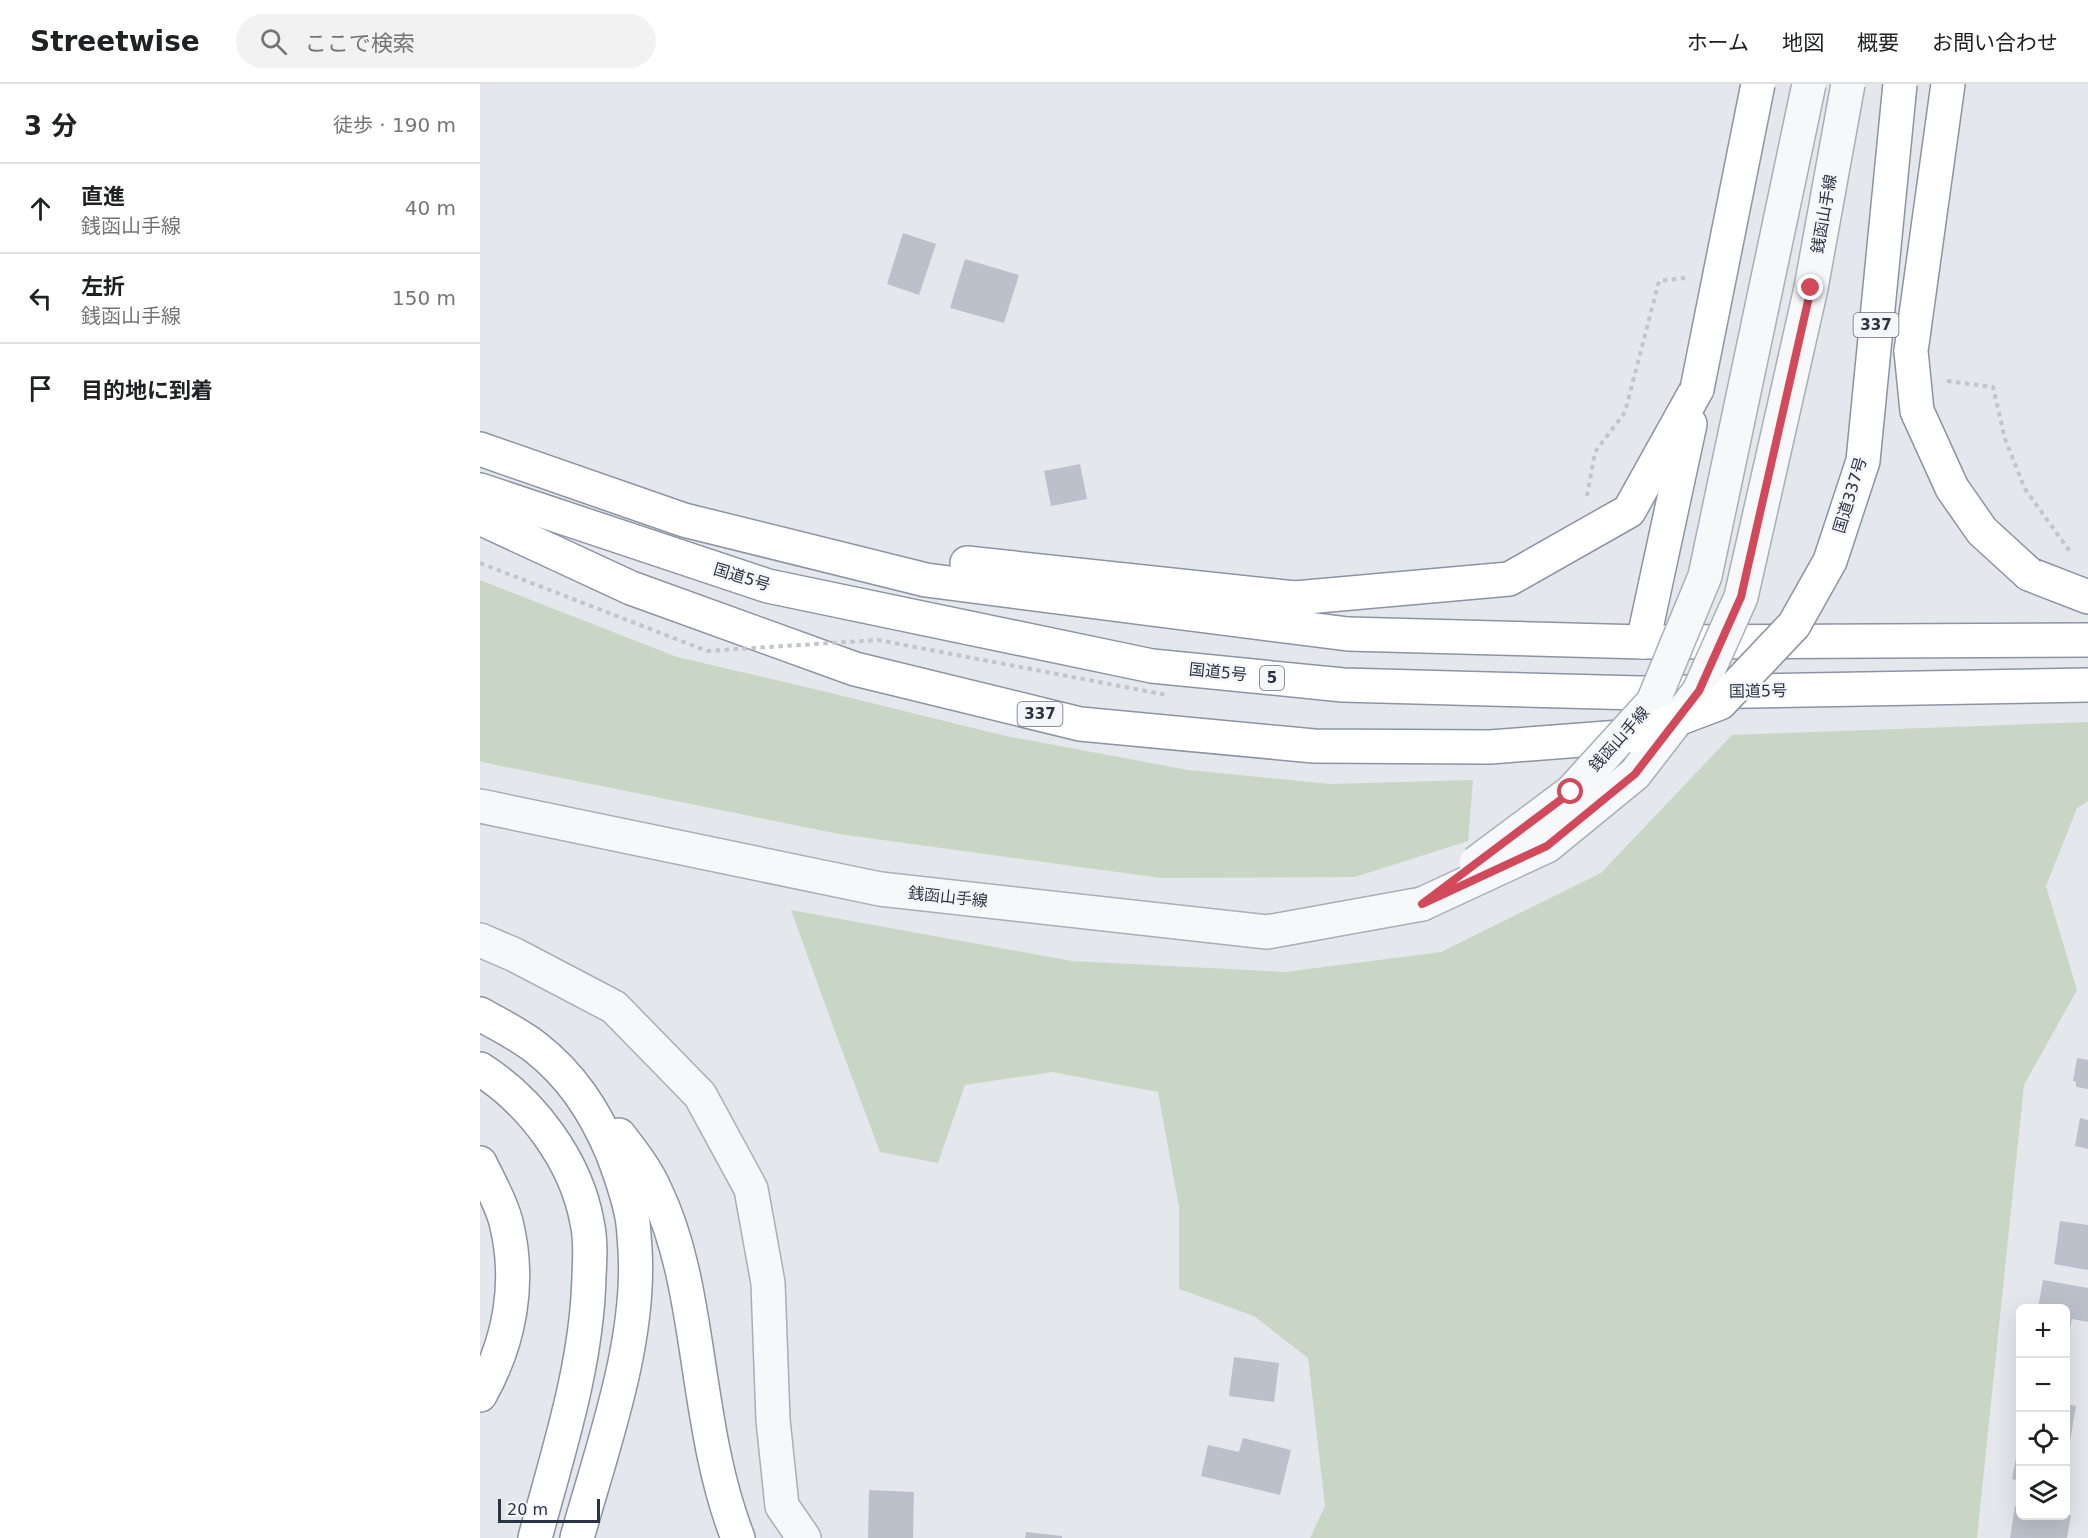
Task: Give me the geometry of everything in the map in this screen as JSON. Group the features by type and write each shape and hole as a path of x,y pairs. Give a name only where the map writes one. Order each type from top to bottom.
{"highway":[{"path":"1643,642 1697,389 1758,84"},
{"name":"国道337号","path":"480,518 631,588 855,669 1080,724 1314,746 1490,747 1633,736 1720,703 1794,625 1830,561 1863,461 1900,84"},
{"name":"337","path":"1948,84 1911,351 1917,411 1952,488 1982,531 2029,574 2088,597"},
{"path":"684,520 900,556 1295,598 1509,579 1629,511 1697,389"},
{"path":"480,449 684,520 926,580 1336,632 1643,642 2088,640"},
{"name":"国道5号","path":"480,490 768,586 1152,666 1343,685 1639,693 2088,685"},
{"path":"480,1014 534,1047 560,1070 613,1127 636,1157 656,1191 669,1222 688,1296 720,1482 738,1538"},
{"path":"480,1069 520,1101 547,1132 565,1162 580,1196 588,1223 590,1253 584,1348 535,1538"},
{"path":"578,1538 620,1385 635,1291 636,1260 633,1219 622,1177 584,1096"},
{"path":"480,1163 506,1221 512,1254 513,1293 508,1330 490,1377 480,1395"}],"street":[{"name":"銭函山手線","path":"1422,904 1571,792 1653,702 1705,576 1809,84"},
{"name":"銭函山手線","path":"480,806 880,889 1267,932 1422,904 1547,846 1635,774 1699,691 1741,597 1811,288 1848,84"},
{"path":"480,940 515,955 614,1007 700,1095 751,1189 768,1283 773,1420 782,1506 804,1538"}],"path":[{"path":"480,563 707,651 878,640 1167,695"}],"green space":[{"path":"480,580 677,657 1006,736 1188,770 1330,784 1473,780 1468,841 1355,877 1161,878 839,834 482,762 480,761"},
{"path":"2088,722 2088,801 2077,808 2046,886 2077,990 2024,1085 1977,1538 1310,1538 1325,1506 1308,1358 1254,1316 1179,1289 1179,1207 1158,1092 1052,1072 965,1085 938,1163 880,1152 791,910 1072,961 1285,972 1441,952 1601,873 1732,735"}],"building":[{"path":"903,233 936,244 919,295 887,284"},
{"path":"965,259 1019,275 1004,323 950,308"},
{"path":"1080,464 1087,499 1051,506 1044,471"},
{"path":"2077,1058 2088,1060 2088,1089 2076,1087 2076,1082 2073,1081"},
{"path":"2080,1118 2088,1120 2088,1149 2075,1146"},
{"path":"2060,1221 2088,1225 2088,1270 2054,1264"},
{"path":"2043,1280 2088,1288 2088,1322 2072,1319 2070,1328 2070,1304 2039,1304"},
{"path":"1234,1357 1279,1363 1274,1402 1229,1396"},
{"path":"2070,1405 2076,1406 2070,1441"},
{"path":"1243,1438 1291,1450 1280,1495 1201,1476 1208,1445 1239,1452"},
{"path":"2016,1458 2016,1480 2012,1479"},
{"path":"869,1490 914,1492 913,1538 868,1538"},
{"path":"2015,1506 2016,1520 2070,1520 2071,1515 2067,1538 2010,1538"},
{"path":"1026,1532 1062,1536 1062,1538 1025,1538"}],"route":[{"path":"1571,792 1422,904 1547,846 1635,774 1699,691 1741,597 1811,288"}]}
